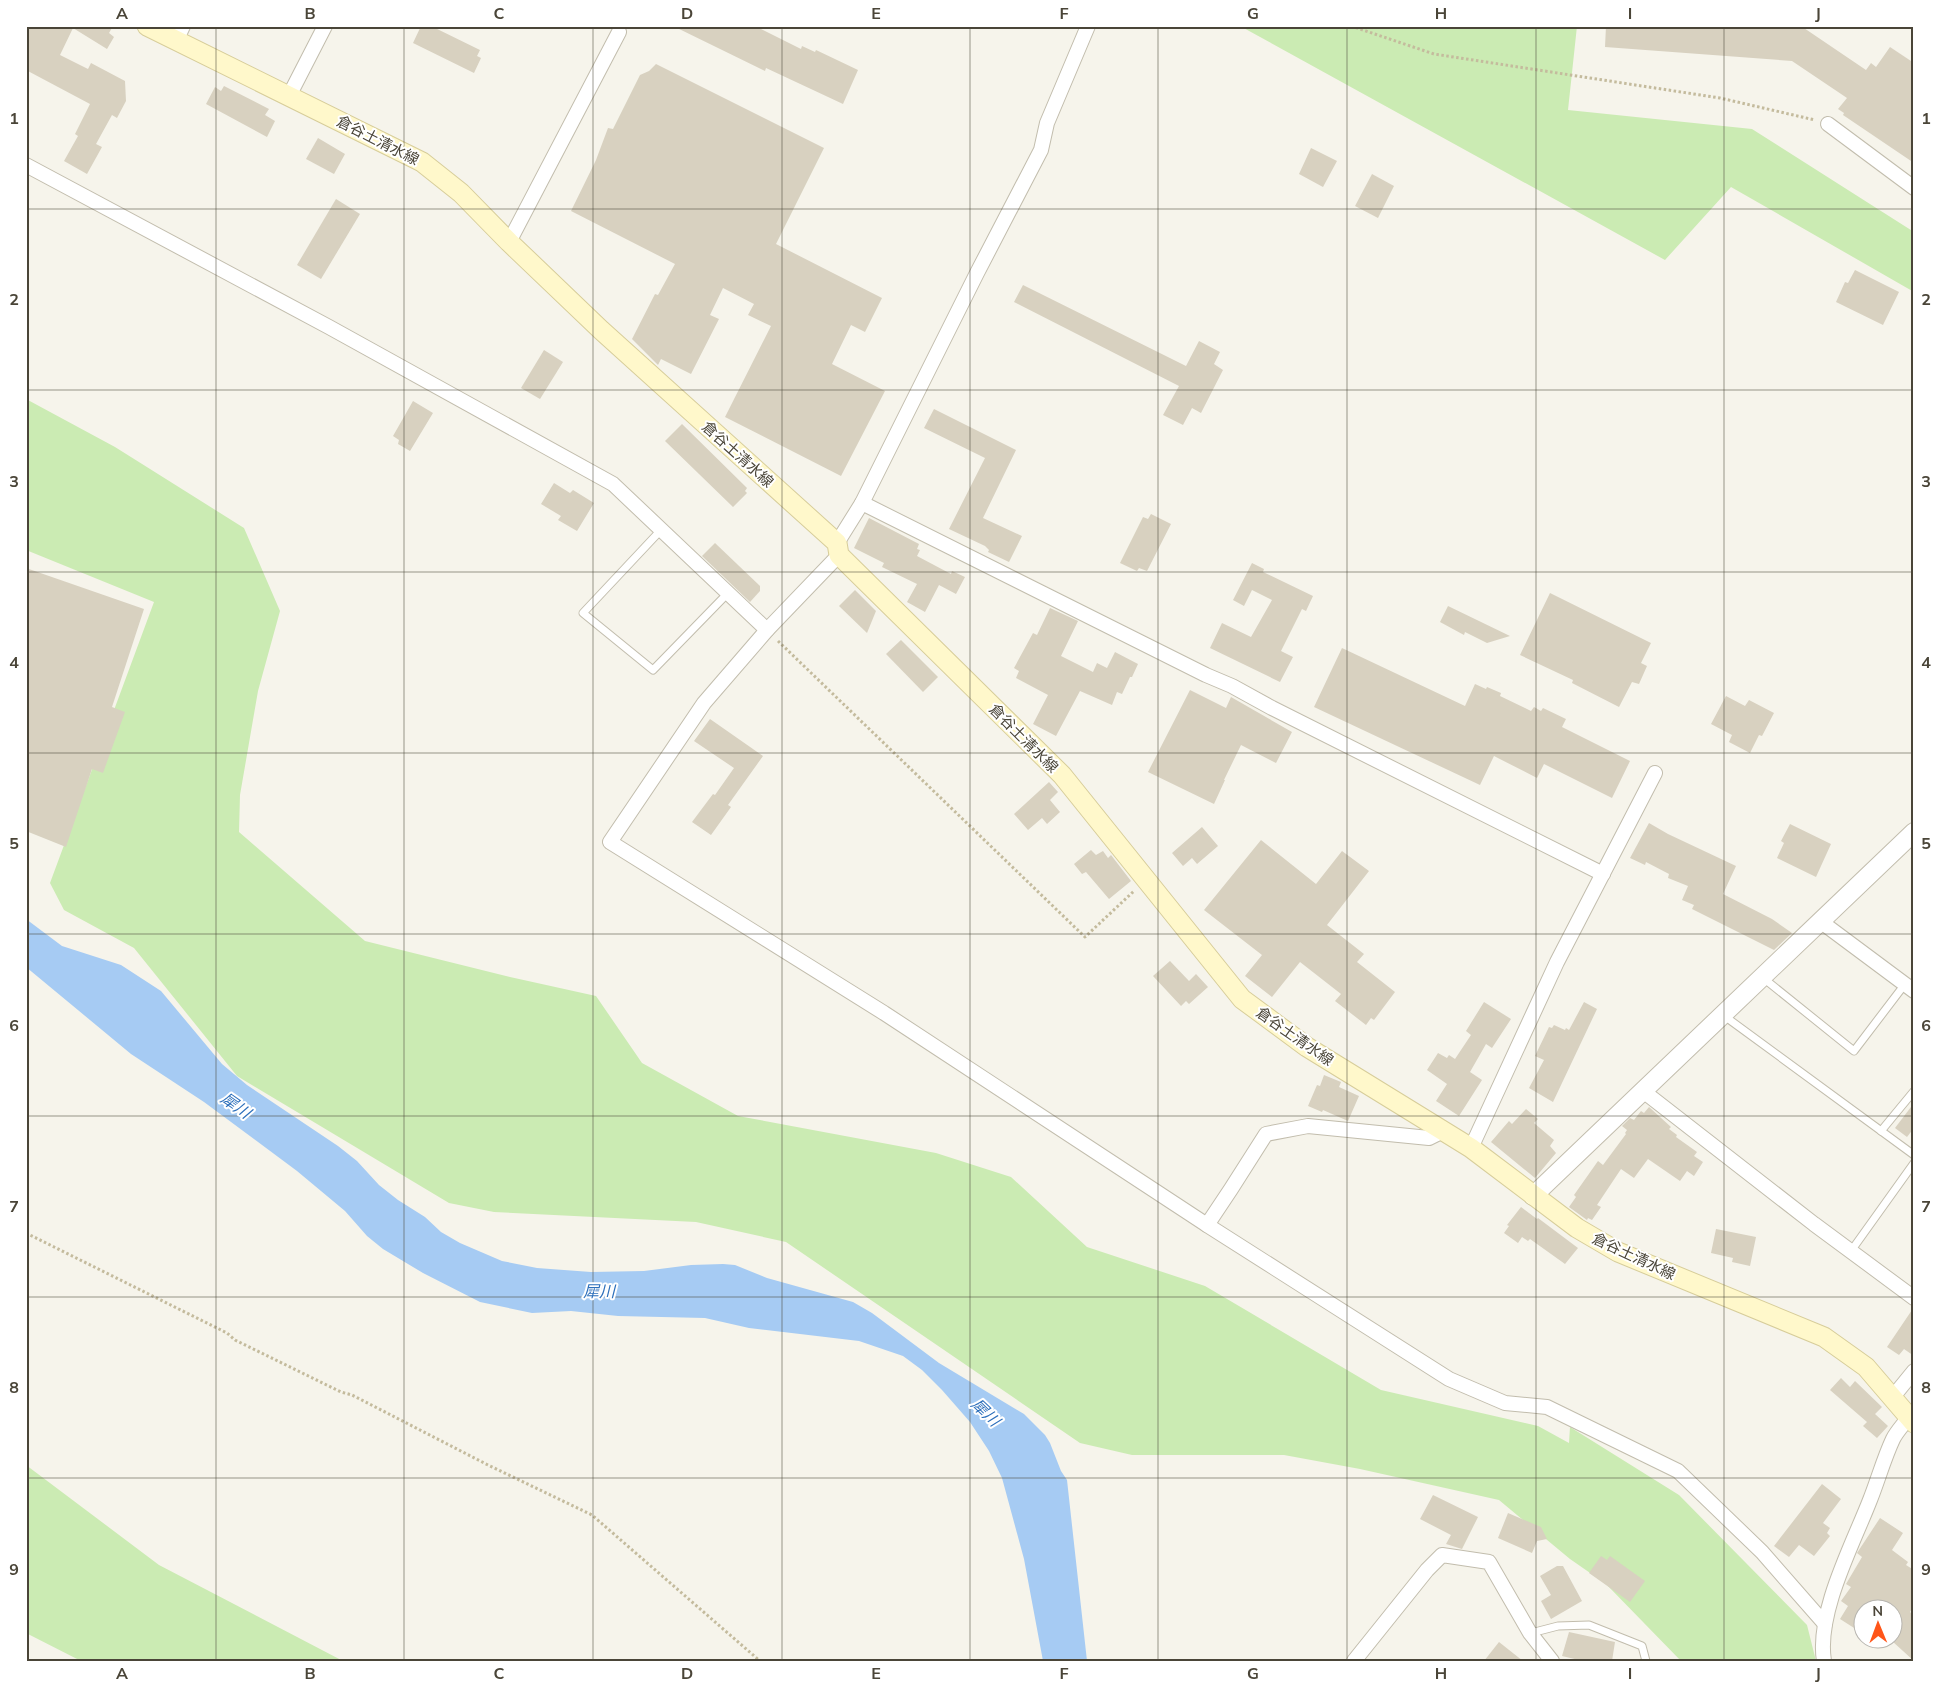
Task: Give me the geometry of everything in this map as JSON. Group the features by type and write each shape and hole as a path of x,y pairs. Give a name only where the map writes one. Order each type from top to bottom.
{"main road":[{"name":"倉谷土清水線","path":"147,26 180,33 290,96 422,162 461,193 601,330 838,549 1062,775 1242,998 1307,1048 1471,1148 1577,1228 1618,1252 1824,1337 1866,1367 1911,1420"}],"street":[{"path":"290,96 325,26"},
{"path":"1088,26 1047,123 1041,150 838,549 704,703 610,842 884,1013 1206,1225 1450,1379 1505,1403 1547,1407 1678,1472 1762,1552 1825,1624"},
{"path":"509,242 619,32"},
{"path":"1828,124 1914,188"},
{"path":"26,165 346,337 613,484 767,630"},
{"path":"862,503 1206,675 1232,686 1272,708 1603,874"},
{"path":"1471,1148 1557,962 1655,773"},
{"path":"1533,1196 1914,832"},
{"path":"1820,921 1909,987"},
{"path":"1643,1091 1914,1298"},
{"path":"1206,1225 1231,1190 1266,1134 1308,1126 1430,1138 1443,1131"},
{"path":"1892,1398 1914,1371"},
{"path":"1824,1661 1822,1643 1825,1624 1859,1524 1894,1438 1911,1420"},
{"path":"1354,1661 1427,1570 1442,1555 1489,1562 1530,1633 1552,1661"}],"lane":[{"path":"661,530 583,612 653,670 728,593"},
{"path":"1762,977 1854,1051 1909,987"},
{"path":"1723,1014 1914,1156"},
{"path":"1881,1131 1914,1091"},
{"path":"1851,1251 1914,1163"},
{"path":"1530,1633 1558,1626 1589,1625 1642,1646 1646,1661"}],"path":[{"path":"1351,26 1434,54 1720,98 1777,110 1828,124"},
{"path":"767,630 1085,937 1146,880"},
{"path":"26,1234 227,1333 235,1340 341,1392 352,1395 488,1465 592,1515 760,1661"}],"green space":[{"path":"1240,26 1577,26 1568,110 1752,129 1914,232 1914,292 1731,187 1665,260"},
{"path":"26,399 115,447 244,528 280,611 258,691 240,795 239,832 365,941 596,996 642,1063 738,1116 936,1153 1011,1177 1087,1247 1205,1286 1381,1390 1538,1426 1569,1443 1570,1427 1679,1495 1807,1625 1816,1661 1681,1661 1606,1584 1570,1559 1499,1500 1360,1469 1284,1455 1132,1455 1080,1443 786,1242 696,1222 494,1212 449,1203 237,1076 134,948 64,910 50,883 154,602 26,550"},
{"path":"26,1465 159,1565 343,1661 81,1661 26,1633"}],"water":[{"name":"犀川","path":"26,919 62,946 121,965 161,991 222,1064 247,1085 338,1146 357,1161 379,1185 425,1217 441,1232 460,1243 502,1261 537,1268 591,1272 644,1271 691,1265 735,1265 767,1278 853,1302 872,1313 939,1363 1024,1414 1045,1435 1067,1480 1087,1661 1043,1661 1024,1559 1002,1478 989,1451 970,1422 922,1370 903,1356 859,1341 749,1328 705,1318 618,1316 571,1311 532,1313 480,1302 423,1273 383,1249 367,1236 345,1211 297,1171 204,1102 131,1054 26,967"}],"building":[{"path":"26,26 113,26 109,33 114,37 107,49 73,28 60,55 88,69 91,63 125,81 126,101 117,118 112,115 96,144 102,147 87,174 64,161 78,136 75,134 90,104 26,70"},
{"path":"421,26 431,26 480,50 477,56 481,58 474,73 413,43"},
{"path":"673,26 755,26 801,49 802,46 815,52 816,50 858,70 843,104 766,68 765,71"},
{"path":"1606,26 1801,26 1866,70 1871,63 1876,67 1890,47 1914,63 1914,163 1843,115 1844,113 1838,109 1847,98 1792,61 1605,47"},
{"path":"656,64 824,148 776,244 882,298 865,332 851,325 832,364 885,391 841,476 725,417 771,326 748,315 754,304 723,288 710,315 719,319 691,374 661,359 658,365 632,339 655,294 658,295 675,264 571,211 596,160 608,128 613,129 640,75 649,71"},
{"path":"224,86 269,109 265,115 275,121 267,137 206,104 215,87 221,91"},
{"path":"318,138 345,154 334,174 306,159"},
{"path":"1311,148 1337,161 1323,187 1299,174"},
{"path":"1372,174 1394,186 1378,218 1355,206"},
{"path":"336,199 360,214 321,279 297,265"},
{"path":"1855,270 1899,292 1883,325 1836,302 1845,282 1848,283"},
{"path":"1023,285 1186,366 1199,341 1220,352 1214,364 1223,370 1201,413 1192,408 1183,425 1163,415 1179,386 1014,302"},
{"path":"544,350 563,362 540,399 521,388"},
{"path":"413,401 433,413 410,451 398,444 399,440 393,436"},
{"path":"934,409 1016,450 983,518 1022,536 1009,562 988,552 989,550 985,546 949,529 985,458 924,428"},
{"path":"682,424 747,488 745,491 747,493 733,507 665,441"},
{"path":"554,483 570,493 573,490 594,503 577,531 558,520 561,516 541,504"},
{"path":"1151,514 1171,524 1147,571 1139,568 1137,571 1120,563 1143,517 1148,519"},
{"path":"869,518 919,544 917,549 920,550 917,556 951,574 952,571 965,577 956,594 939,585 925,612 907,602 917,584 882,567 884,563 854,548"},
{"path":"715,543 760,586 760,591 750,602 702,556"},
{"path":"1252,563 1264,569 1263,572 1313,596 1306,611 1302,609 1281,651 1293,657 1280,682 1210,648 1222,623 1251,637 1272,600 1252,590 1244,606 1233,600"},
{"path":"26,568 144,609 112,707 125,712 103,773 92,769 66,847 26,831"},
{"path":"855,590 876,611 867,633 839,606"},
{"path":"1550,593 1651,643 1641,663 1647,666 1639,684 1632,682 1619,707 1572,683 1573,680 1520,655"},
{"path":"1448,606 1510,636 1487,643 1465,632 1464,635 1440,622"},
{"path":"1050,608 1078,621 1061,656 1093,672 1097,663 1107,668 1115,652 1138,664 1122,694 1117,692 1112,705 1080,691 1056,736 1033,724 1048,695 1016,678 1019,671 1014,668 1033,633 1037,635"},
{"path":"901,640 938,677 923,692 886,654"},
{"path":"1342,648 1465,706 1475,684 1501,693 1500,696 1531,711 1534,707 1541,711 1543,708 1566,719 1562,727 1630,761 1612,798 1544,764 1537,778 1494,756 1480,785 1314,707"},
{"path":"1190,690 1226,708 1231,697 1292,732 1276,763 1241,745 1214,804 1148,772"},
{"path":"1726,696 1745,706 1749,700 1774,713 1762,736 1759,735 1750,753 1729,742 1732,735 1711,724"},
{"path":"710,719 763,756 728,805 731,807 711,835 692,822 713,794 715,795 734,768 694,741"},
{"path":"1049,782 1058,792 1050,800 1060,812 1047,824 1042,818 1028,830 1014,814"},
{"path":"1649,823 1736,866 1723,894 1772,919 1792,933 1774,950 1692,909 1694,905 1682,900 1688,886 1668,878 1669,874 1646,862 1645,865 1630,858"},
{"path":"1790,824 1831,844 1816,877 1777,858 1784,843 1781,841"},
{"path":"1202,827 1218,846 1197,864 1192,858 1183,866 1172,853"},
{"path":"1261,840 1316,884 1342,851 1369,871 1327,925 1364,954 1357,962 1395,992 1374,1020 1371,1018 1366,1025 1335,1001 1341,994 1300,962 1272,997 1245,976 1262,955 1204,910"},
{"path":"1091,850 1096,855 1103,851 1108,858 1111,855 1131,881 1109,899 1086,872 1082,874 1074,864"},
{"path":"1170,961 1189,981 1196,974 1208,987 1189,1004 1186,1001 1181,1006 1153,976"},
{"path":"1484,1002 1511,1019 1492,1048 1486,1044 1470,1072 1482,1080 1459,1116 1436,1101 1447,1084 1427,1070 1438,1053 1447,1058 1449,1055 1455,1059 1471,1035 1466,1031"},
{"path":"1584,1002 1597,1009 1553,1102 1529,1088 1544,1060 1535,1056 1549,1027 1552,1028 1554,1025 1569,1030"},
{"path":"1324,1075 1341,1082 1339,1087 1359,1096 1348,1121 1323,1110 1322,1112 1308,1106 1317,1085 1320,1086"},
{"path":"1914,1103 1914,1128 1907,1137 1895,1128"},
{"path":"1649,1107 1671,1127 1669,1129 1677,1135 1676,1137 1697,1152 1694,1156 1703,1162 1694,1176 1687,1171 1680,1181 1648,1159 1634,1178 1621,1169 1597,1205 1601,1207 1592,1220 1588,1218 1587,1220 1569,1207 1576,1197 1574,1195 1598,1161 1603,1165 1626,1134 1627,1130 1622,1126 1630,1118 1634,1120 1641,1111 1644,1113"},
{"path":"1526,1109 1538,1119 1534,1123 1554,1140 1550,1146 1556,1153 1535,1178 1491,1142 1509,1121 1512,1124"},
{"path":"1521,1207 1578,1248 1565,1264 1530,1239 1528,1241 1522,1237 1518,1243 1504,1233 1509,1226 1507,1225"},
{"path":"1716,1229 1756,1237 1750,1266 1732,1262 1733,1258 1711,1253"},
{"path":"1914,1307 1914,1356 1904,1349 1899,1355 1887,1347"},
{"path":"1841,1378 1850,1387 1855,1381 1882,1407 1875,1414 1888,1426 1877,1438 1863,1426 1867,1422 1830,1390"},
{"path":"1822,1484 1841,1499 1823,1523 1830,1528 1827,1533 1830,1536 1814,1556 1799,1545 1789,1557 1774,1546"},
{"path":"1433,1495 1478,1517 1462,1549 1446,1544 1451,1535 1420,1519"},
{"path":"1508,1513 1541,1527 1547,1539 1537,1541 1532,1553 1498,1538"},
{"path":"1880,1518 1903,1533 1892,1550 1908,1562 1906,1565 1914,1570 1914,1605 1910,1612 1914,1616 1914,1661 1902,1650 1902,1600 1852,1600 1852,1627 1840,1619 1848,1606 1841,1601 1851,1587 1846,1584 1862,1557 1857,1553"},
{"path":"1601,1556 1607,1560 1610,1556 1645,1581 1630,1602 1589,1573"},
{"path":"1557,1566 1563,1566 1582,1601 1551,1619 1541,1601 1551,1595 1540,1576"},
{"path":"1569,1632 1615,1642 1612,1661 1583,1661 1562,1656"},
{"path":"1499,1642 1523,1661 1484,1661"}]}
